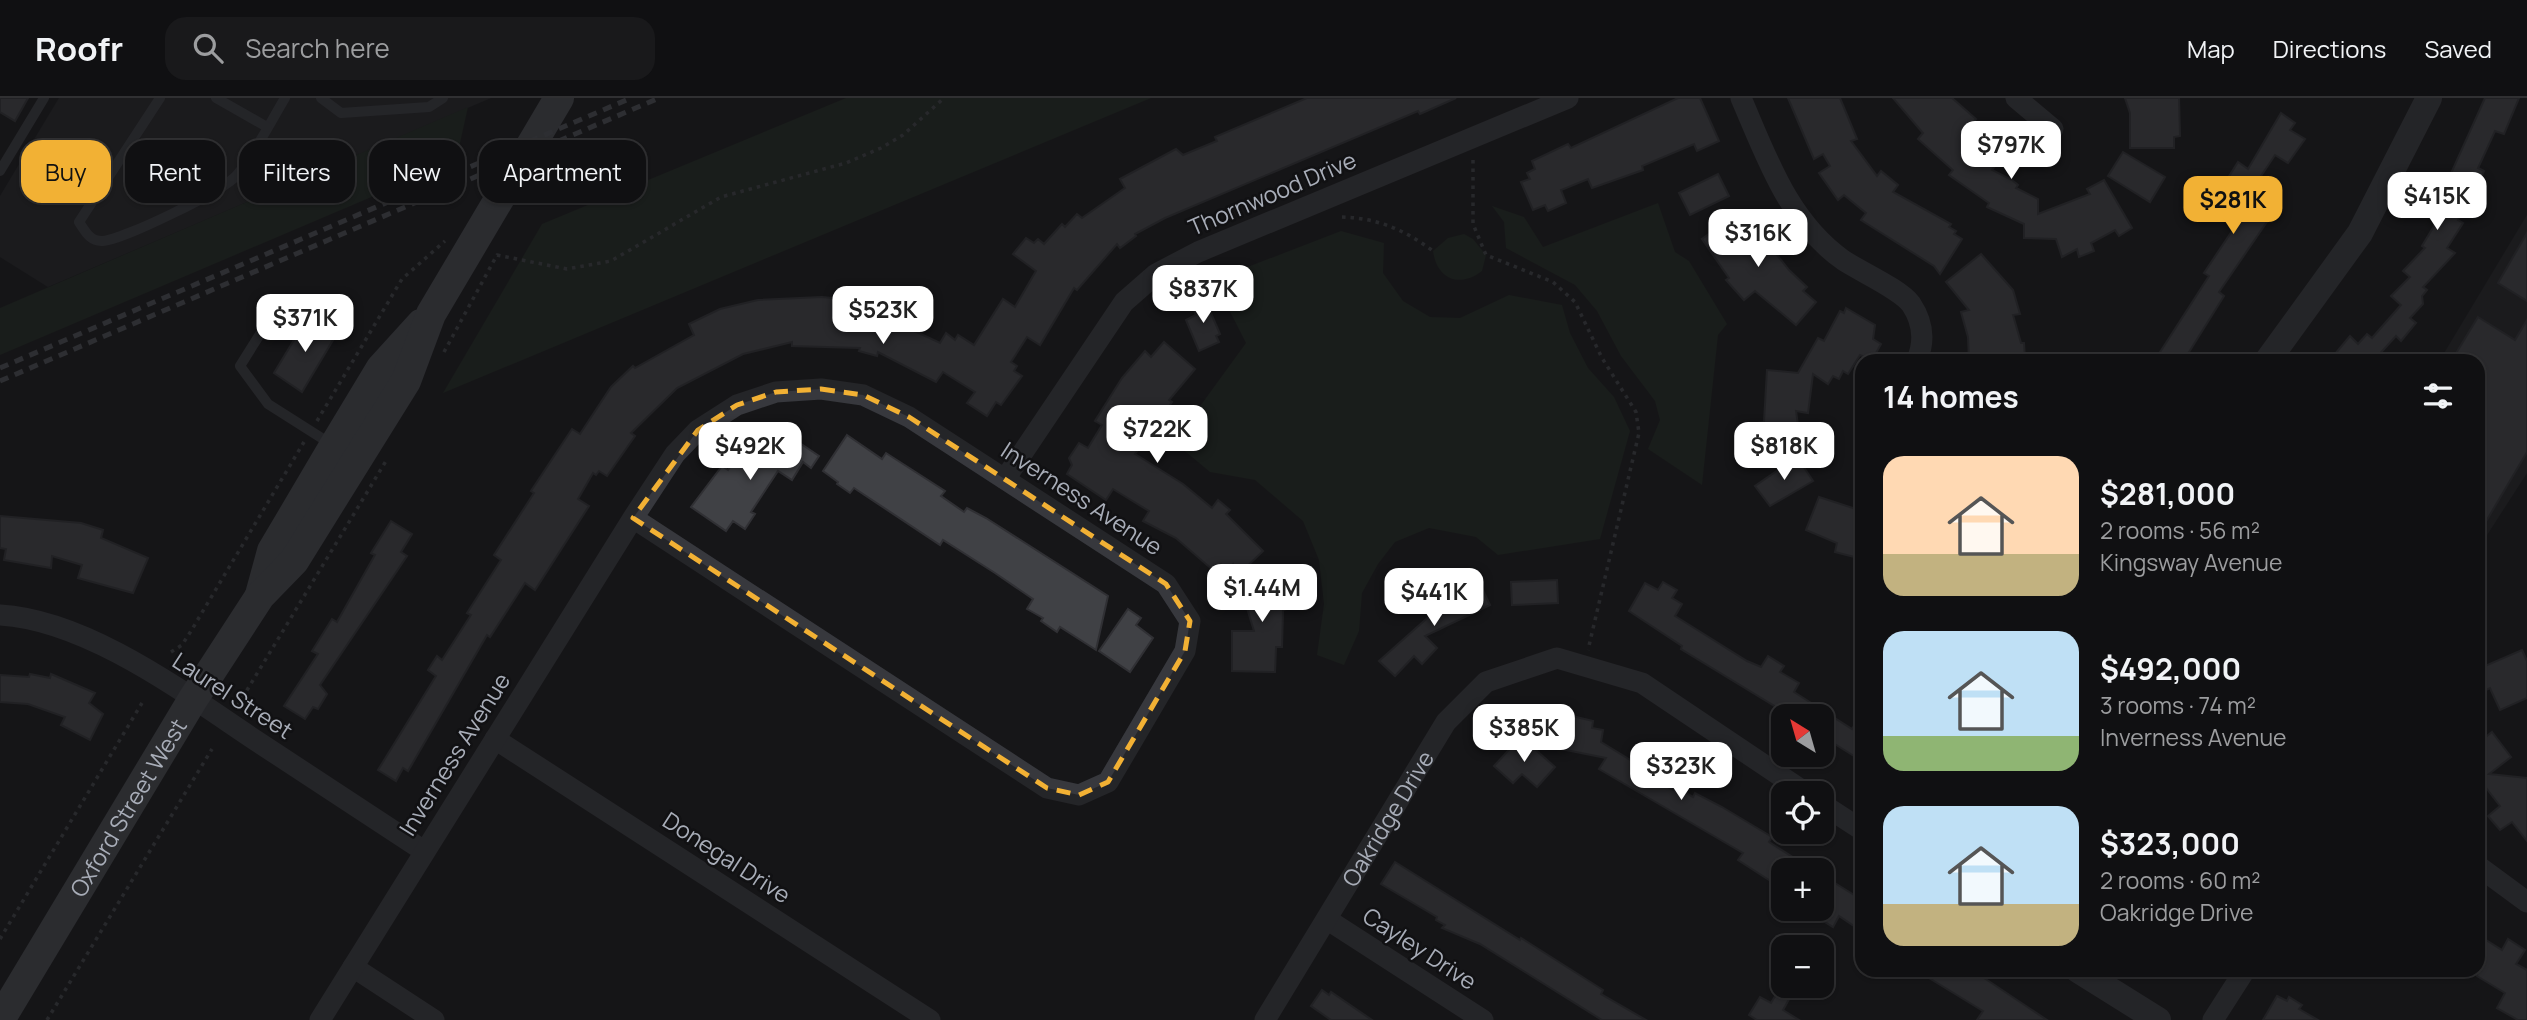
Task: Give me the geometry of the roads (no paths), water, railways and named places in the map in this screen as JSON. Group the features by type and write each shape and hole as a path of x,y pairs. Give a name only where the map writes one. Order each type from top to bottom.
{"main road":[{"name":"Oxford Street West","path":"260,596 272,551 334,446 381,368 430,314 559,98"},
{"name":"Oxford Street West","path":"0,1020 194,699 260,596 295,561 407,381 430,314"}],"street":[{"name":"Thornwood Drive","path":"1005,479 1124,302 1156,274 1198,252 1568,98"},
{"path":"1741,98 1776,180 1804,226 1842,259 1910,302 1923,327 1918,354"},
{"path":"2016,98 2053,129"},
{"path":"2271,354 2360,233 2429,98"},
{"name":"Inverness Avenue","path":"320,1020 424,851 633,518 675,454 698,430 737,405 776,392 821,389 863,396 909,417 1166,584 1190,621 1185,651 1108,782 1079,795 1047,788 633,518"},
{"name":"Laurel Street","path":"0,615 41,621 83,636 194,699 424,851"},
{"name":"Oakridge Drive","path":"1265,1020 1446,722 1486,681 1557,658 1642,683 1788,781"},
{"name":"Donegal Drive","path":"495,739 930,1020"},
{"path":"1834,812 1855,825"},
{"path":"2485,871 2527,902"},
{"name":"Cayley Drive","path":"1328,920 1483,1020"},
{"path":"353,967 434,1020"},
{"path":"2089,977 2158,1020"},
{"path":"2213,1020 2241,977"}],"lane":[{"path":"0,171 44,98"},
{"path":"160,98 79,222 89,237 102,241 202,200 236,177 285,98"},
{"path":"216,98 267,127"},
{"path":"321,98 341,113 429,107 443,98"},
{"path":"267,323 240,366 268,404 334,446"}],"railway":[{"path":"0,368 631,98"},
{"path":"0,381 659,98"}]}
